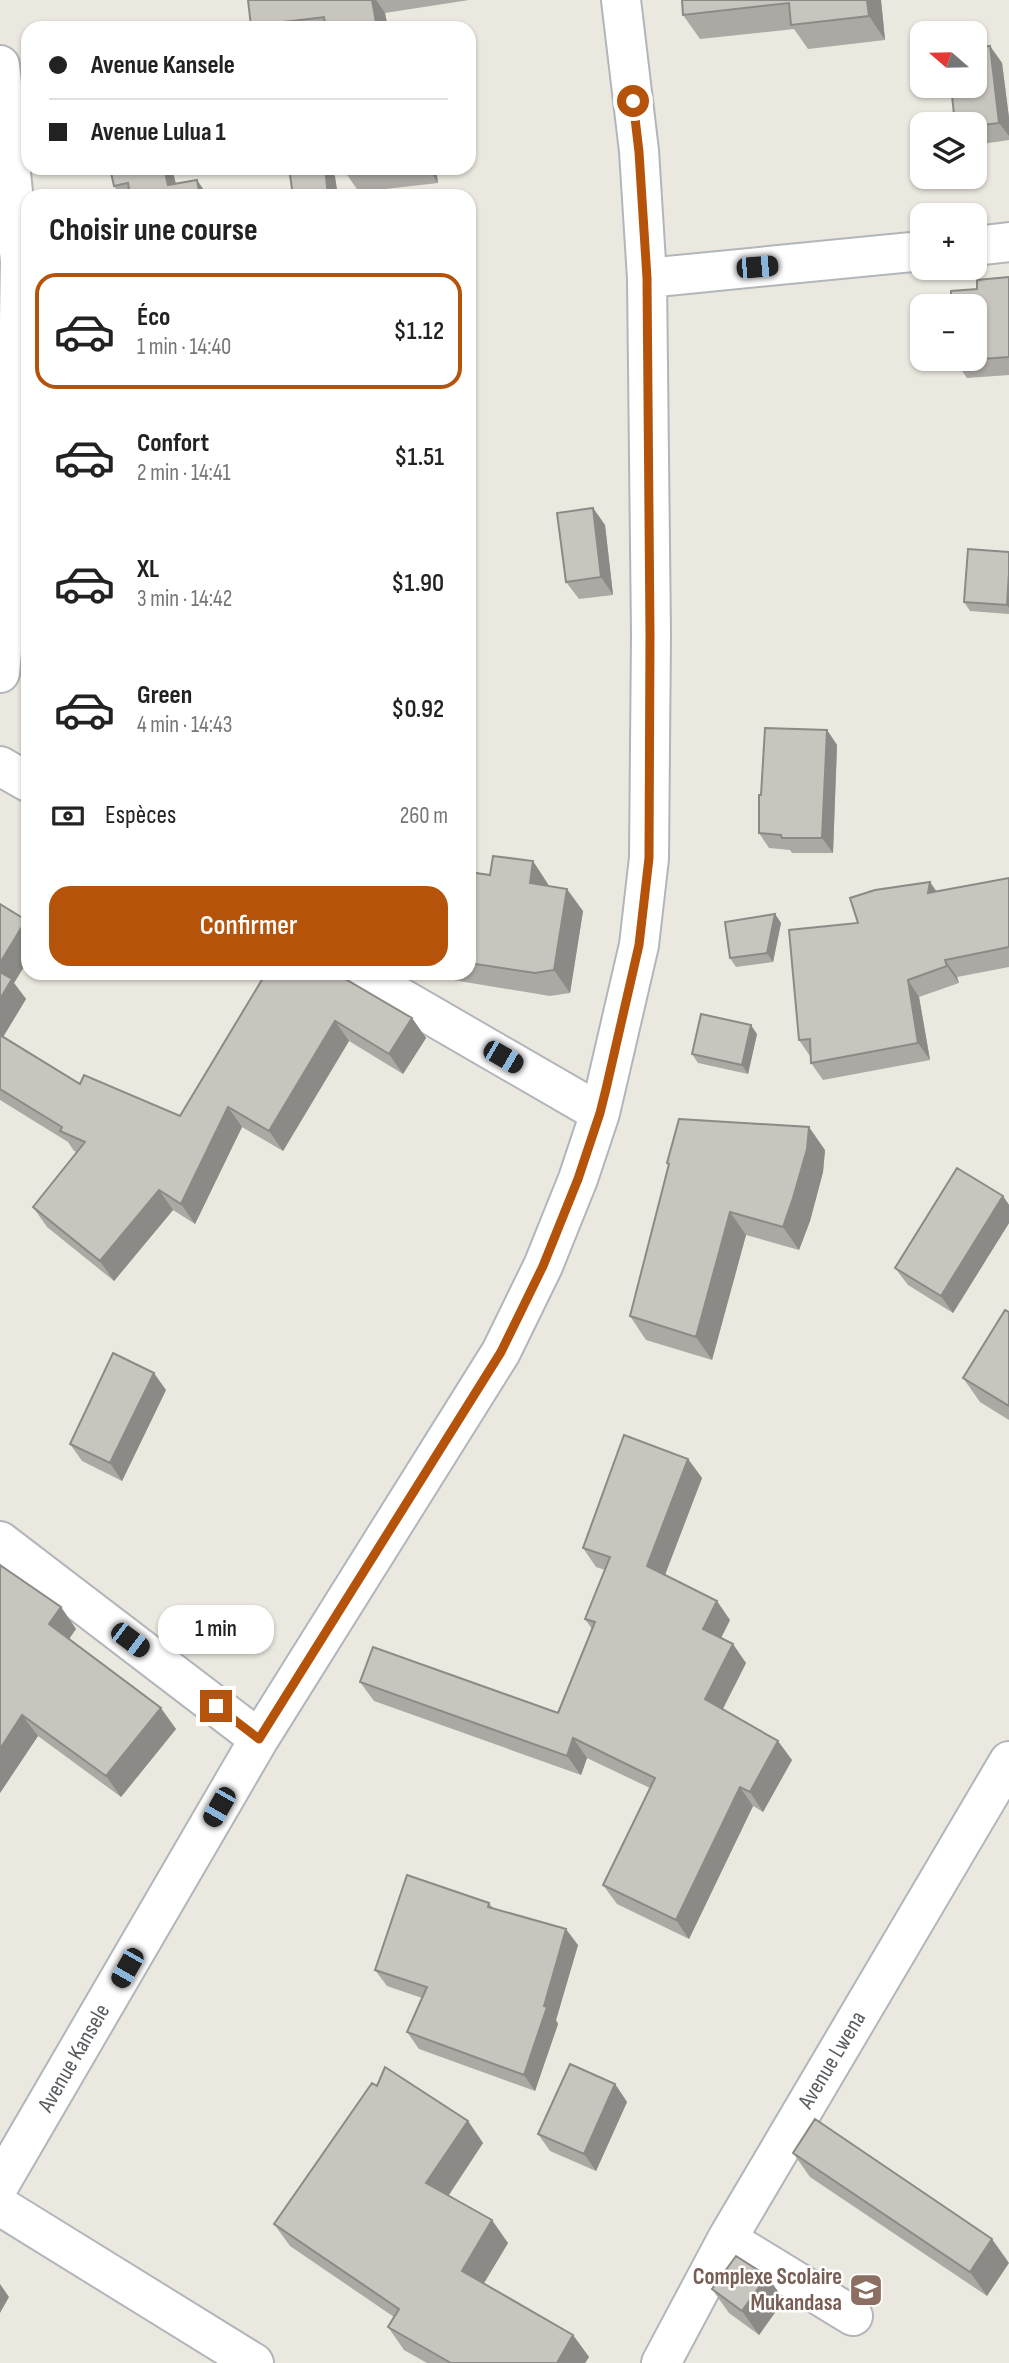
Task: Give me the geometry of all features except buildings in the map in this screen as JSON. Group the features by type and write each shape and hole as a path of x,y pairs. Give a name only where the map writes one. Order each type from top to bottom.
{"street":[{"name":"Avenue Kansele","path":"0,2184 259,1739 501,1352 543,1266 578,1179 600,1113 639,945 649,858 647,278 639,152 621,0"},
{"path":"0,65 20,261 16,502 0,673"},
{"path":"987,245 1009,242"},
{"path":"647,278 910,252"},
{"path":"0,766 21,778"},
{"path":"370,980 600,1113"},
{"path":"0,1541 259,1739"},
{"name":"Avenue Lwena","path":"661,2363 727,2239 1009,1761"},
{"path":"0,2206 254,2363"},
{"path":"727,2239 853,2316"}],"place":[{"name":"Complexe Scolaire Mukandasa","path":"866,2290"}],"route":[{"path":"216,1706 259,1739 501,1352 543,1266 578,1179 600,1113 639,945 649,858 647,278 633,101"}]}
